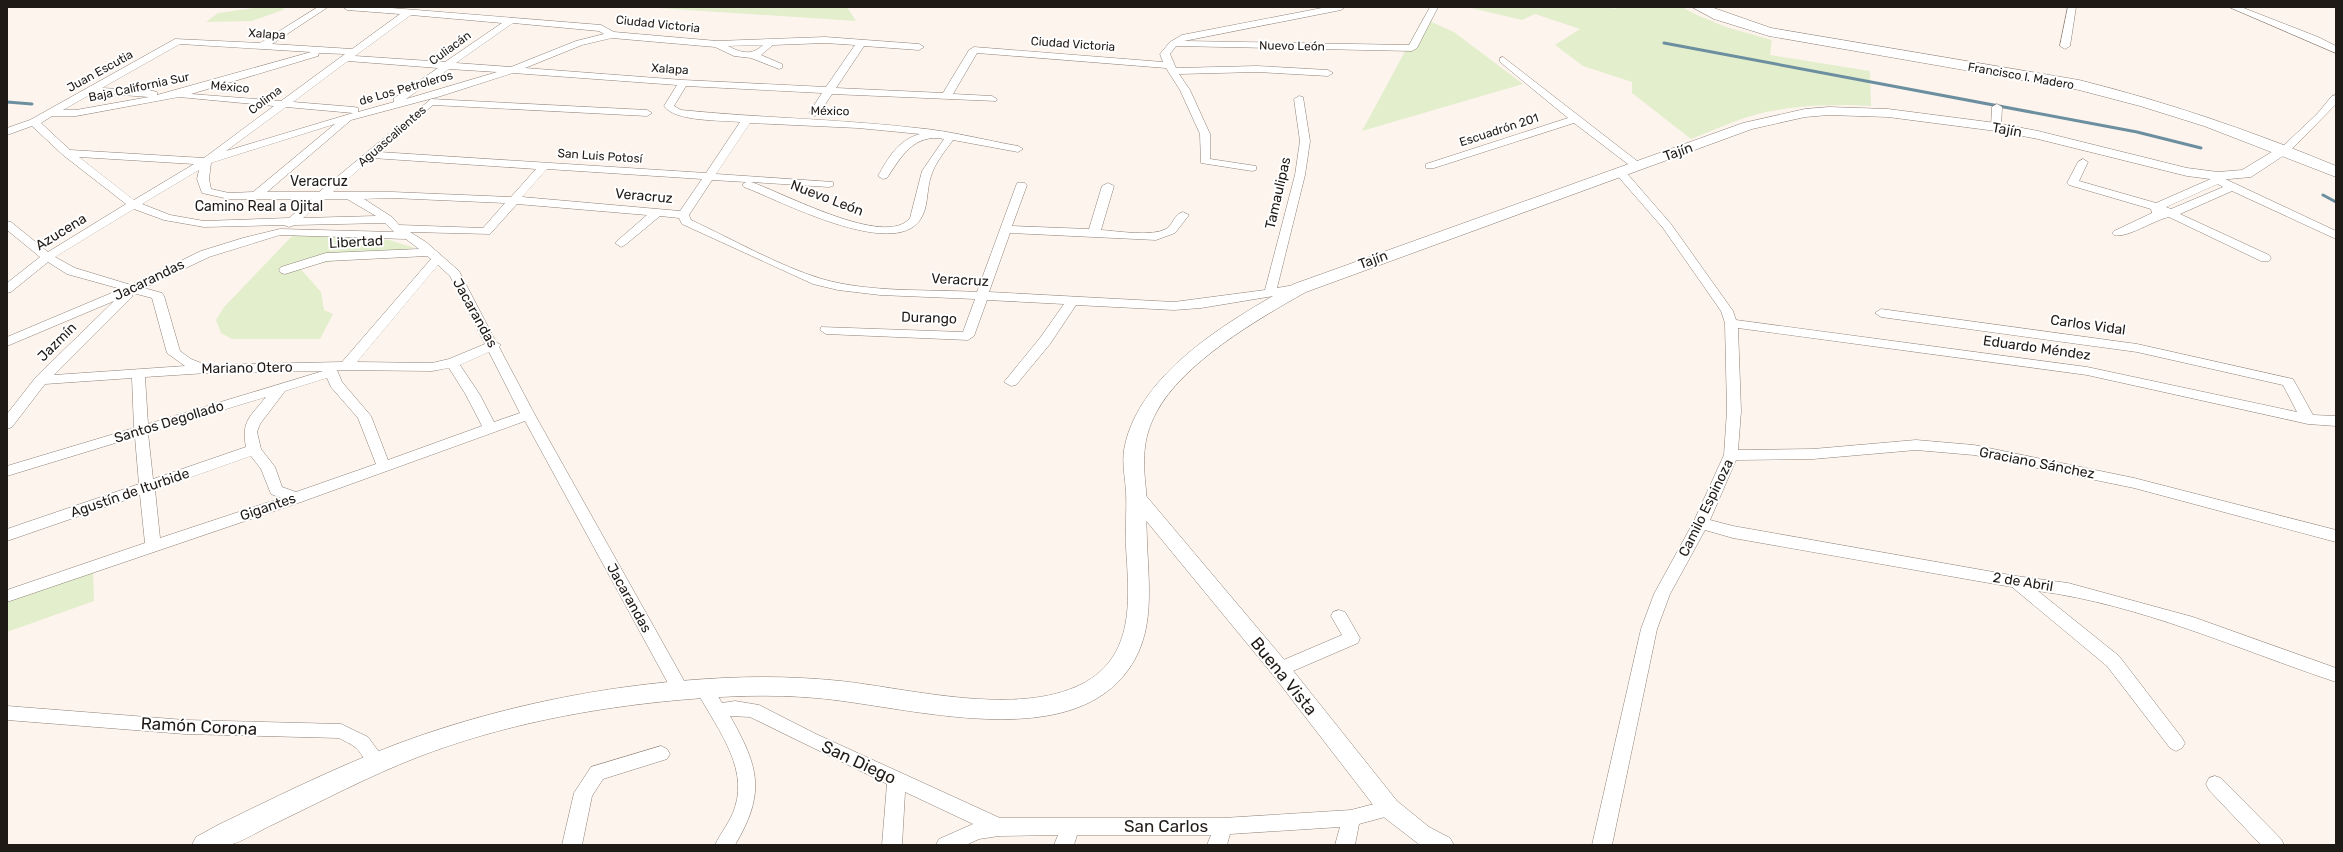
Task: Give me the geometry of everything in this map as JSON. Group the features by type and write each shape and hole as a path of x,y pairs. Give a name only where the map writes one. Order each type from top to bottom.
{"main road":[{"name":"Francisco I. Madero","path":"1699,7 1719,16 1769,32 2079,85 2116,94 2196,116 2285,150 2336,172"},
{"name":"Tajín","path":"204,845 378,763 425,744 485,726 585,702 704,688 772,686 819,689 933,705 1021,710 1055,704 1095,688 1125,659 1137,628 1141,588 1136,548 1136,496 1133,460 1136,438 1148,408 1174,377 1246,319 1300,288 1748,126 1805,113 1858,111 1996,127 2218,178"},
{"path":"2218,178 2246,174 2285,150"}],"street":[{"path":"261,47 324,7"},
{"name":"Ciudad Victoria","path":"347,7 602,28 612,35 678,39 717,44 825,40 920,47"},
{"path":"1252,168 1205,161 1205,134 1185,90 1170,68 1165,54 1173,44 1185,38 1214,30 1341,7"},
{"name":"Nuevo León","path":"1173,44 1412,48 1434,7"},
{"path":"2065,46 2072,7"},
{"path":"2233,7 2315,38 2336,50"},
{"name":"Colima","path":"134,205 206,161 281,104 409,12"},
{"name":"Culiacán","path":"384,109 510,21"},
{"name":"de Los Petroleros","path":"206,161 323,124 384,109 510,71 579,43 612,35"},
{"name":"Xalapa","path":"178,41 325,51 350,55 510,71 830,92 992,99"},
{"name":"Juan Escutia","path":"7,132 32,123 94,90 178,41"},
{"path":"717,44 737,55 752,55 759,53 770,43"},
{"path":"814,114 861,43"},
{"name":"Ciudad Victoria","path":"947,96 974,50 1170,68"},
{"name":"Baja California Sur","path":"49,113 76,113 175,95 325,51"},
{"path":"752,55 778,66"},
{"name":"Escuadrón 201","path":"1503,60 1575,119 1637,166"},
{"path":"1170,68 1257,69 1328,73"},
{"name":"México","path":"683,83 669,106 672,110 679,113 747,120 858,125 937,133 1018,149"},
{"name":"México","path":"94,90 175,95 354,110 323,124"},
{"path":"2285,150 2321,116 2336,98"},
{"name":"Tamaulipas","path":"1270,293 1300,175 1305,141 1299,99"},
{"name":"Aguascalientes","path":"280,232 430,102 647,113"},
{"path":"1996,127 1997,107"},
{"path":"256,196 349,118"},
{"name":"Escuadrón 201","path":"1430,166 1575,119"},
{"path":"683,215 747,120"},
{"name":"Camino Real a Ojital","path":"32,123 67,153 134,205 168,218 204,224 292,221 392,224 486,232 514,200"},
{"path":"882,176 898,150 906,143 915,138 937,133"},
{"name":"Nuevo León","path":"732,178 770,191 807,210 854,226 892,230 901,229 912,223 921,203 926,176 951,136"},
{"path":"67,153 206,161"},
{"name":"San Luis Potosí","path":"370,155 829,184"},
{"name":"Veracruz","path":"206,161 203,179 206,191 229,196 392,195 514,200 683,215 686,222 816,282 887,291 1174,306 1201,304 1300,288"},
{"path":"2083,162 2073,183 2157,211 2172,213 2265,258"},
{"path":"514,200 545,166"},
{"name":"Camilo Espinoza","path":"1602,845 1649,629 1662,594 1701,523 1731,455 1734,411 1731,323 1727,311 1667,226 1620,172"},
{"path":"2118,234 2218,178"},
{"name":"Tajín","path":"2218,178 2232,187 2336,235"},
{"name":"Durango","path":"826,330 968,336 981,296 1007,229 1021,185"},
{"path":"1094,233 1108,186"},
{"path":"2172,213 2232,187"},
{"path":"2187,194 2201,201"},
{"path":"350,196 366,204 408,236"},
{"name":"Azucena","path":"7,288 46,257 134,205"},
{"path":"621,243 658,212"},
{"path":"1007,229 1156,236 1164,235 1171,231 1183,215"},
{"path":"7,224 46,257 71,271 158,296 174,353 186,362 207,369"},
{"name":"Jacarandas","path":"7,342 134,288 205,254 280,232 408,236 455,274 494,345 528,415 681,691"},
{"path":"346,366 433,255"},
{"name":"Libertad","path":"285,270 326,257 433,255"},
{"name":"Jazmín","path":"7,424 41,380 134,288"},
{"path":"1011,382 1045,342 1072,301"},
{"name":"Carlos Vidal","path":"1881,313 2137,348 2288,382 2308,419"},
{"name":"Eduardo Méndez","path":"1731,323 2087,371 2308,419 2336,420"},
{"name":"Mariano Otero","path":"41,380 138,372 207,369 329,370 346,366 432,367 452,363 494,345"},
{"path":"452,363 473,395 490,429"},
{"path":"329,370 336,384 364,416 384,467"},
{"name":"Santos Degollado","path":"7,470 280,388 329,370"},
{"path":"138,372 141,431 153,546"},
{"path":"280,388 253,423 250,432 254,450 268,467 276,490 296,498"},
{"name":"Gigantes","path":"7,596 296,498 528,415"},
{"name":"Graciano Sánchez","path":"1731,455 1813,454 1916,445 1974,450 2134,483 2336,536"},
{"name":"Agustín de Iturbide","path":"7,535 254,450"},
{"name":"Buena Vista","path":"1136,496 1280,669 1389,808 1421,834 1442,845"},
{"name":"2 de Abril","path":"1701,523 1733,532 2016,582 2068,589 2178,618 2336,675"},
{"path":"2016,582 2113,661 2176,743"},
{"path":"1280,669 1352,638 1339,616"},
{"path":"704,688 745,767 748,795 740,818 726,845"},
{"name":"San Diego","path":"717,711 735,708 753,710 999,827"},
{"name":"Ramón Corona","path":"7,713 185,727 341,731 362,742 378,763"},
{"path":"572,845 583,793 597,773 628,762 661,754"},
{"path":"892,845 897,779"},
{"path":"2215,784 2274,845"},
{"name":"San Carlos","path":"946,845 977,830 999,827 1222,826 1351,818 1389,808"},
{"path":"1345,845 1351,818"},
{"path":"1216,845 1222,826"},
{"path":"1064,845 1071,827"}],"green space":[{"path":"261,7 285,7 283,10 252,21 206,22 218,13"},
{"path":"642,7 847,7 856,21"},
{"path":"1467,7 1609,7 1614,9 1618,7 1682,7 1726,27 1772,40 1770,55 1870,71 1871,106 1818,106 1766,112 1756,114 1691,139 1632,93 1632,82 1583,66 1555,45 1580,29 1535,14 1522,20"},
{"path":"1423,18 1454,32 1523,84 1362,131"},
{"path":"295,233 389,240 415,248 299,267 321,292 324,310 333,314 320,339 232,339 221,333 216,320 224,307"},
{"path":"93,570 94,601 7,632 8,600"}],"waterway":[{"path":"1664,43 2137,132 2201,148"},
{"path":"7,102 32,104"},
{"path":"2323,195 2336,202"}]}
